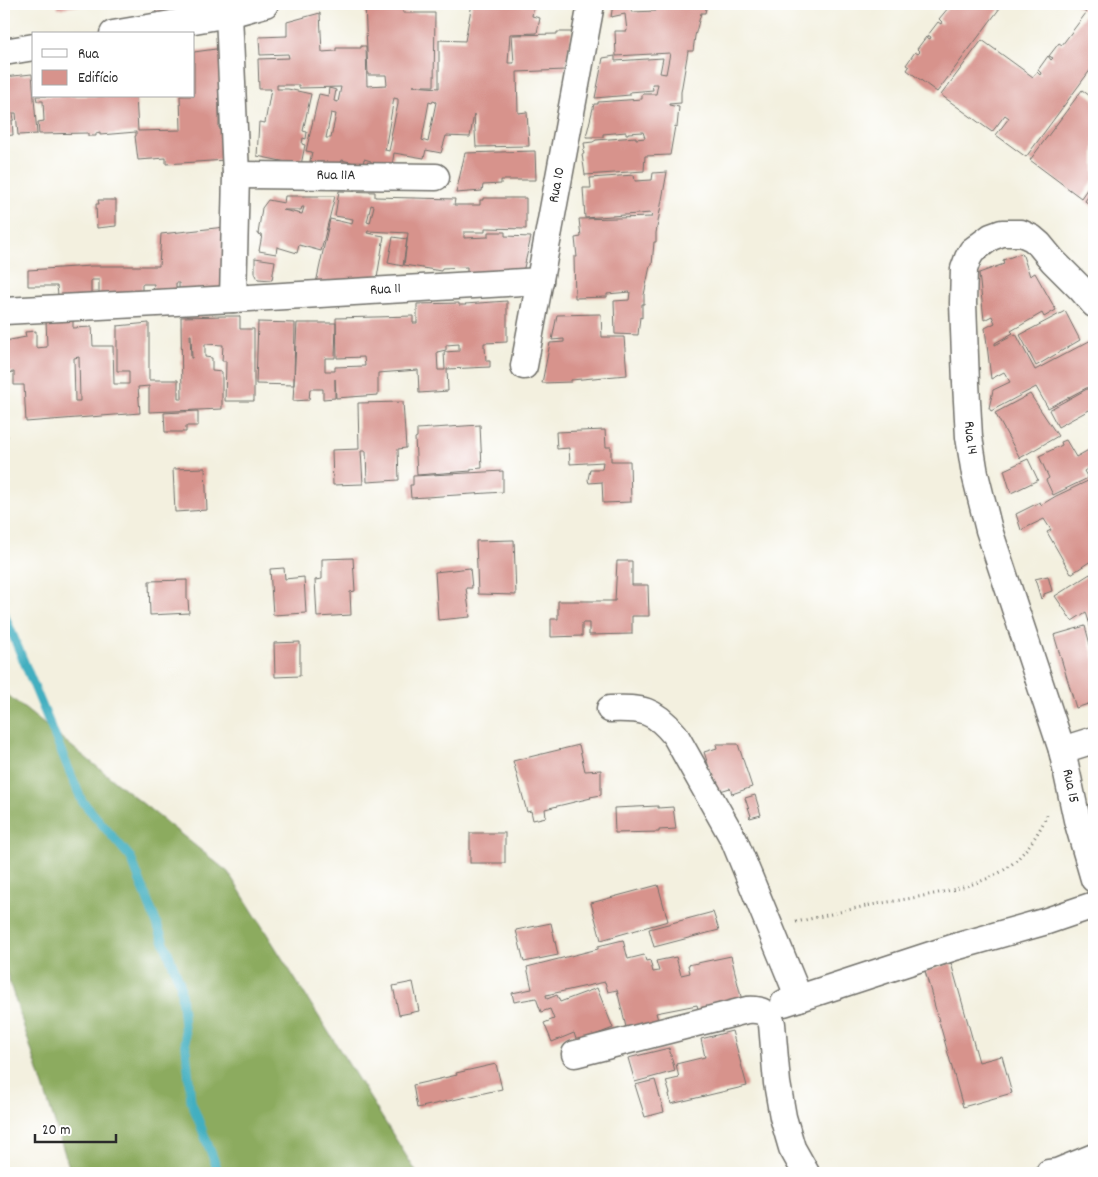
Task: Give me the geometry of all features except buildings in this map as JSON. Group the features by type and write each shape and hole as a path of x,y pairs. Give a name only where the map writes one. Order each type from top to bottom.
{"street":[{"path":"122,32 228,9 266,4"},
{"name":"Rua 10","path":"524,366 591,4"},
{"path":"228,9 236,176 233,300"},
{"path":"4,52 32,47"},
{"name":"Rua 11A","path":"236,176 436,177"},
{"name":"Rua 14","path":"1062,750 989,530 975,474 969,437 966,383 962,303 964,269 972,252 992,236 1002,233 1021,233 1032,238 1053,261 1090,290"},
{"name":"Rua 11","path":"4,311 233,300 540,281"},
{"path":"610,709 634,708 651,713 665,723 675,735 734,840 799,998"},
{"path":"1062,750 1094,740"},
{"name":"Rua 15","path":"1062,750 1077,820 1094,879"},
{"path":"762,1011 955,946 1047,921 1094,905"},
{"path":"575,1054 747,1010 757,1009 762,1011 768,1016 772,1024 777,1083 792,1148 806,1173"},
{"path":"1049,1173 1057,1172 1094,1157"}],"path":[{"path":"771,928 864,906 956,888 984,880 1011,865 1039,832 1048,813"}],"green space":[{"path":"4,692 228,872 417,1173 71,1173 4,965"}],"waterway":[{"path":"4,614 82,801 131,858 180,983 191,1101 219,1173"}]}
